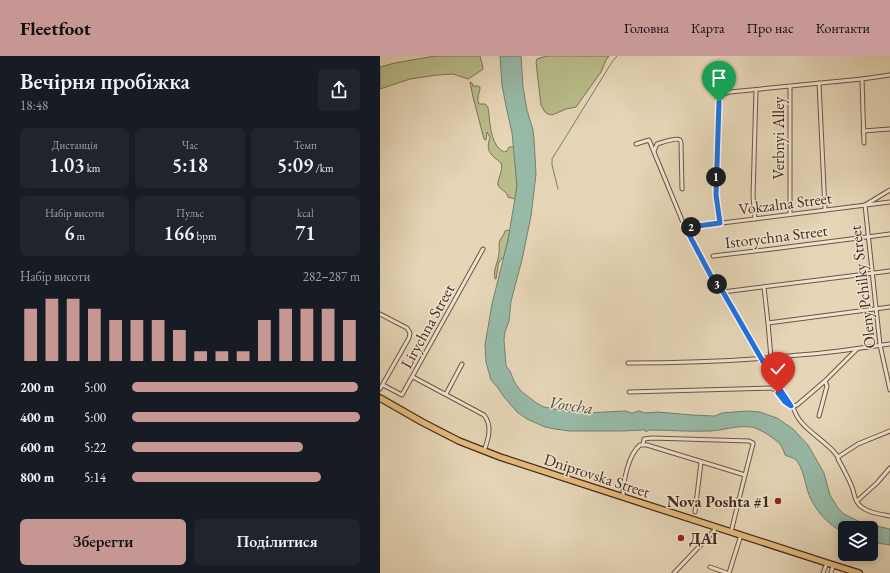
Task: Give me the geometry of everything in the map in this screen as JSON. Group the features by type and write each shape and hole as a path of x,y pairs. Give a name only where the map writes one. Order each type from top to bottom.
{"highway":[{"name":"Dniprovska Street","path":"380,398 465,444 512,462 741,535 826,564 859,573"}],"street":[{"path":"720,223 716,195 720,96 725,93 890,75"},
{"path":"862,79 864,143"},
{"path":"819,83 825,210"},
{"name":"Verbnyi Alley","path":"790,87 790,214"},
{"path":"755,219 753,196 756,90"},
{"path":"863,131 890,129"},
{"path":"654,151 657,144 678,139 680,141 682,189"},
{"path":"636,144 649,140 684,225 711,276 723,292 759,356 762,358 773,379 800,420 838,457 857,501 863,508 890,516"},
{"path":"865,205 890,190"},
{"name":"Vokzalna Street","path":"684,225 690,227 890,202"},
{"name":"Oleny Pchilky Street","path":"865,205 880,345 890,389"},
{"name":"Istorychna Street","path":"713,256 890,234"},
{"name":"Lirychna Street","path":"383,386 402,395 483,249"},
{"path":"723,292 890,271"},
{"path":"764,287 771,358"},
{"path":"768,323 890,307"},
{"path":"380,314 407,328 410,333 409,338 380,390"},
{"path":"628,363 771,358 890,344"},
{"path":"629,392 770,388 776,390 785,402 792,406 797,405 825,381 857,349"},
{"path":"446,394 462,364"},
{"path":"413,377 480,412 487,418 489,436 484,451"},
{"path":"819,416 827,386 825,381"},
{"path":"838,457 858,444 890,431"},
{"path":"624,497 624,485 630,459 635,449 644,439 652,438 751,442 753,444 744,475 731,532"},
{"path":"641,444 744,475"},
{"path":"695,512 701,462"},
{"path":"857,501 877,483 890,468"},
{"path":"674,573 714,531 715,527"},
{"path":"710,567 728,573 741,535"},
{"path":"823,573 826,564"},
{"path":"831,573 833,566"}],"shaded area":[{"path":"435,56 480,56 483,68 468,79 453,74 437,75 410,79 380,89 380,67"},
{"path":"500,56 521,56 523,87 527,110 533,130 536,174 531,216 522,260 511,301 509,321 504,340 506,366 517,386 522,392 538,404 544,407 565,411 585,413 625,411 632,413 639,411 645,413 658,412 715,416 722,413 747,411 760,412 777,418 793,429 808,445 824,473 830,495 838,508 844,514 858,521 838,521 838,529 827,521 809,496 802,470 796,460 785,455 780,444 774,439 762,431 754,428 741,427 703,431 649,430 646,432 645,430 569,431 545,427 527,419 517,412 504,397 491,380 486,362 485,345 492,304 508,240 517,186 512,133 502,85"},
{"path":"546,56 609,56 601,72 576,107 566,109 552,115 545,112 541,105 536,62 537,59"},
{"path":"470,82 473,86 480,87 478,102 479,104 485,104 488,107 491,131 497,146 504,152 507,151 509,147 514,147 517,186 515,199 508,197 498,185 502,165 489,151 488,144 490,137 487,132 486,140 484,139"},
{"path":"505,231 510,231 504,257 498,264 495,279 499,242"},
{"path":"878,526 890,529 890,545 878,543"}],"waterway":[{"path":"558,189 552,159 617,56"}],"place":[{"name":"Nova Poshta #1","path":"778,501"},
{"name":"ДАІ","path":"681,538"}],"route":[{"path":"719,102 716,195 720,223 690,227 684,225 711,276 723,292 759,356 762,358 773,379 791,406 785,402 778,393"}],"water label":[{"name":"Vovcha","path":"571,405"}]}
